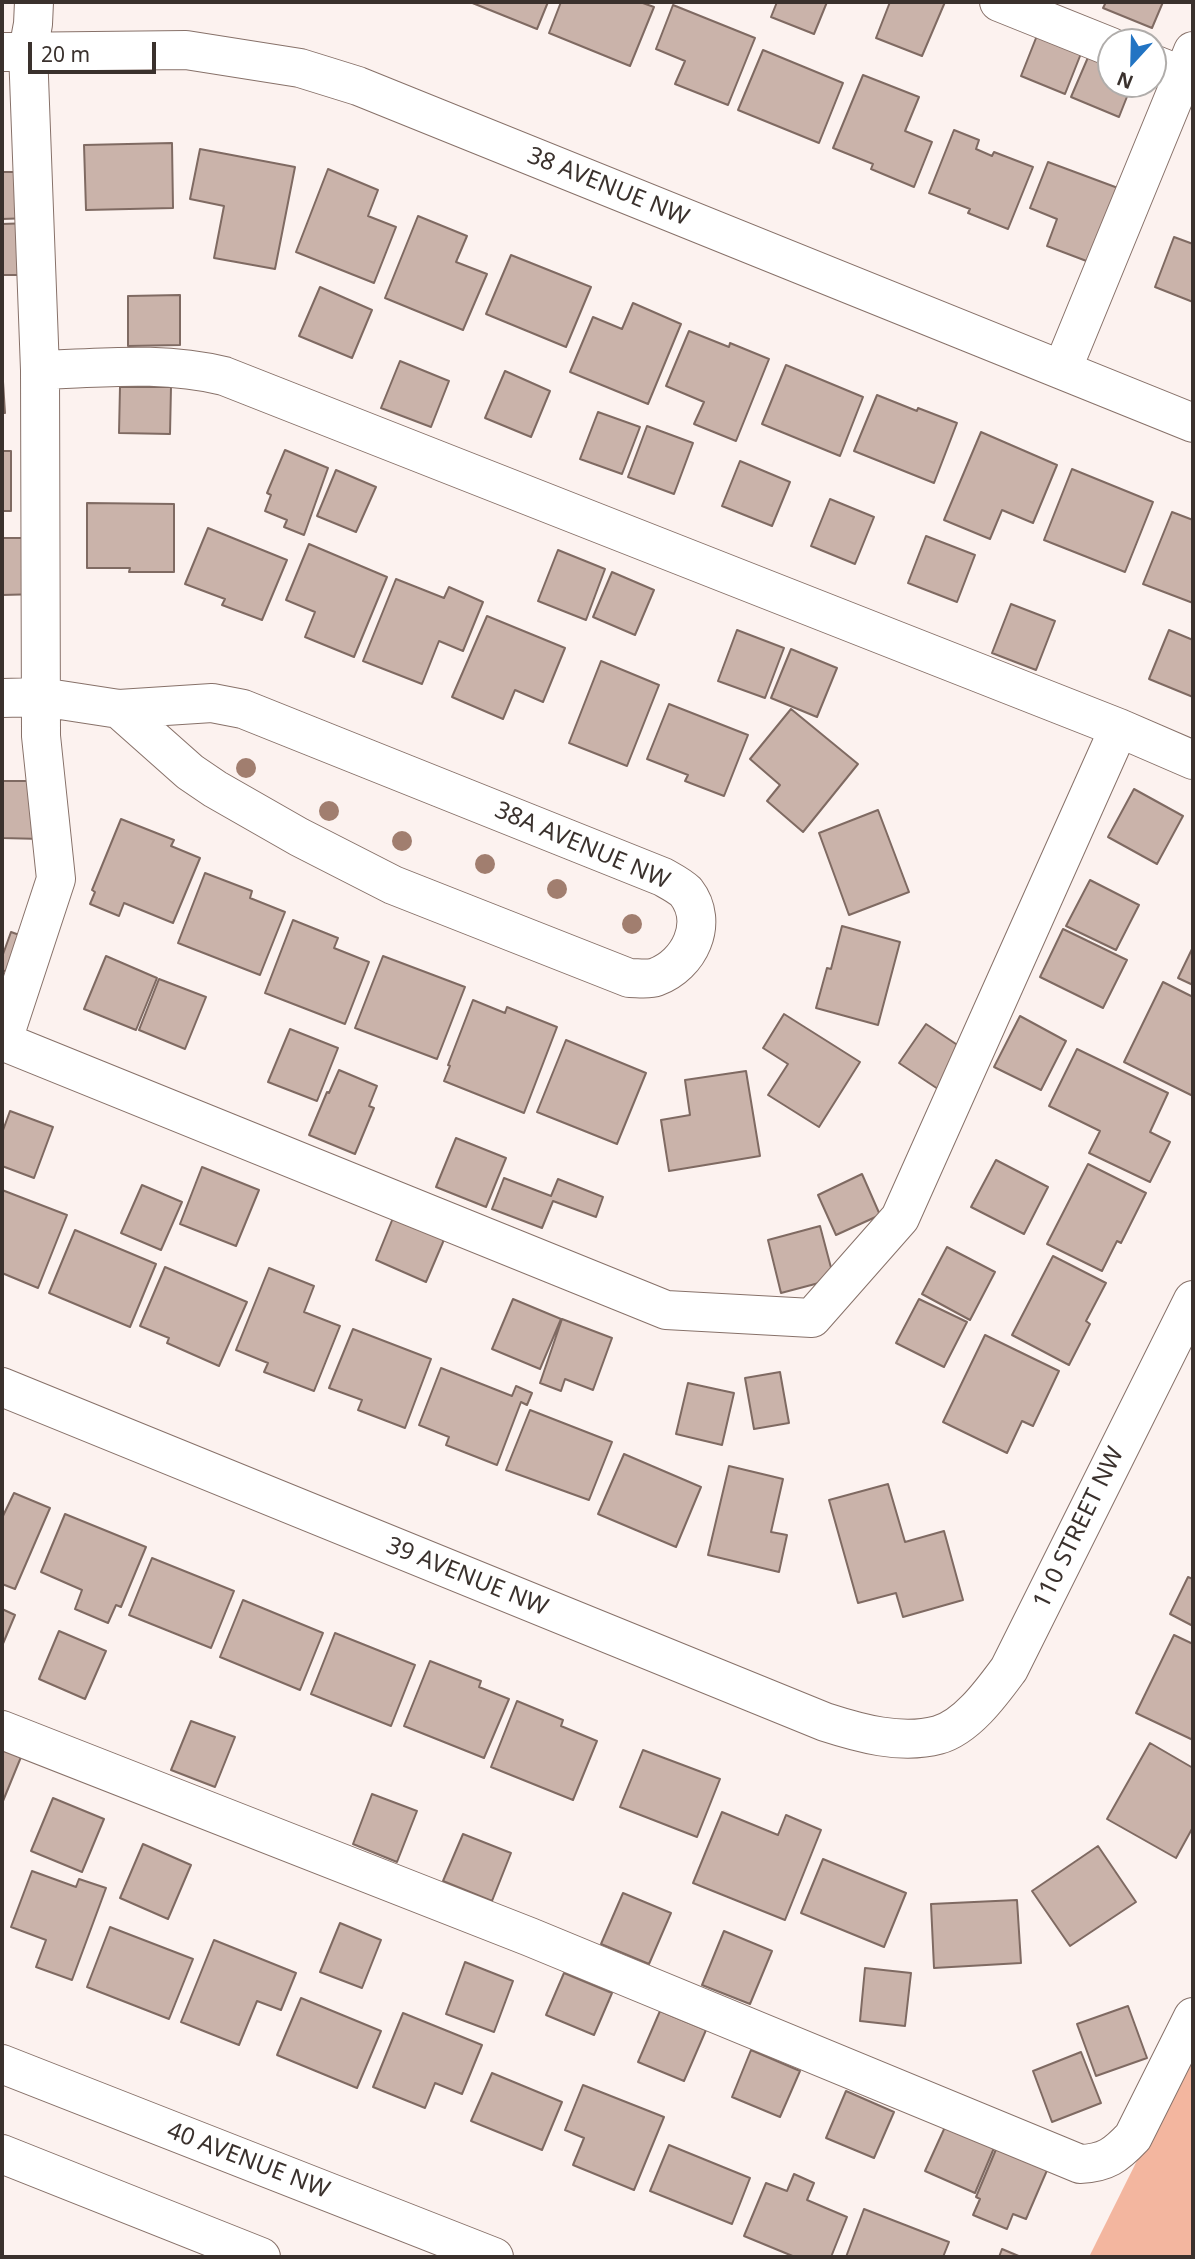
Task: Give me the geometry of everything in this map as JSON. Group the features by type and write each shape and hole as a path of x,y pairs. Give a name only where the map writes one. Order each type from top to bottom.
{"street":[{"path":"34,2 33,24 15,52 40,370 41,736 56,879 2,1042 666,1310 812,1318 900,1218 1119,728"},
{"path":"999,2 1097,41"},
{"name":"38 AVENUE NW","path":"15,52 186,50 236,56 312,71 371,91 1193,423"},
{"path":"1062,370 1181,68"},
{"path":"40,370 158,366 183,367 224,376 1119,728 1193,760"},
{"name":"38A AVENUE NW","path":"2,698 41,697 119,709 212,703 243,709 663,877 685,891 693,907 695,930 692,947 683,960 667,972 653,978 629,978 393,885 299,837 215,789 190,772 119,709"},
{"name":"110 STREET NW","path":"939,1735 964,1720 986,1700 1009,1669 1193,1300"},
{"name":"39 AVENUE NW","path":"2,1387 825,1722 864,1735 901,1738 939,1735"},
{"path":"2,1730 530,1937 1080,2164 1098,2163 1119,2152 1133,2137 1193,2017"},
{"name":"40 AVENUE NW","path":"2,2064 494,2257"},
{"path":"2,2154 261,2257"}],"shaded area":[{"path":"1193,2048 1193,2257 1089,2257"}],"building":[{"path":"470,2 548,2 537,29"},
{"path":"561,2 640,2 654,7 630,66 549,33"},
{"path":"777,2 827,2 814,34 771,17"},
{"path":"890,2 945,2 922,56 876,38"},
{"path":"1106,2 1163,2 1152,28 1103,8"},
{"path":"673,5 755,38 728,105 675,84 685,61 656,49"},
{"path":"1038,33 1082,51 1065,94 1021,76"},
{"path":"763,50 843,83 819,143 738,110"},
{"path":"1089,55 1097,58 1097,98 1126,98 1119,117 1071,97"},
{"path":"863,75 919,97 905,131 932,142 914,187 871,169 873,164 833,148"},
{"path":"954,130 979,140 976,149 992,156 994,152 1033,167 1008,229 968,213 970,209 929,193"},
{"path":"172,143 173,208 86,210 84,145"},
{"path":"200,149 295,167 275,269 214,258 224,206 190,199"},
{"path":"1048,162 1126,191 1097,265 1047,246 1057,219 1030,208"},
{"path":"328,169 378,190 368,216 396,227 374,283 296,252"},
{"path":"2,172 31,172 31,218 2,219"},
{"path":"418,216 467,236 456,262 487,274 463,330 385,298"},
{"path":"31,223 33,275 2,275 2,224"},
{"path":"1174,237 1193,244 1193,302 1155,287"},
{"path":"511,255 591,287 566,347 486,314"},
{"path":"320,287 372,310 352,358 299,336"},
{"path":"180,295 180,345 128,346 128,296"},
{"path":"633,303 681,324 648,404 570,372 593,317 622,329"},
{"path":"689,331 729,347 730,343 769,359 736,441 694,424 704,402 666,386"},
{"path":"400,361 449,381 431,427 381,408"},
{"path":"786,365 863,397 840,456 762,424"},
{"path":"2,366 5,413 2,413"},
{"path":"505,371 550,391 531,437 485,418"},
{"path":"120,387 171,387 170,434 119,433"},
{"path":"877,395 957,423 934,483 854,451"},
{"path":"598,412 640,427 622,474 580,459"},
{"path":"647,426 693,443 674,494 628,477"},
{"path":"981,432 1057,465 1033,523 1002,510 990,539 944,520"},
{"path":"285,450 328,468 304,535 284,527 287,520 265,511 271,495 267,493"},
{"path":"2,451 11,451 11,511 2,511"},
{"path":"740,461 790,482 772,526 722,506"},
{"path":"1072,469 1153,502 1125,572 1044,540"},
{"path":"336,470 376,487 356,532 317,516"},
{"path":"830,499 874,517 855,564 811,546"},
{"path":"87,503 174,504 174,572 87,568"},
{"path":"1172,512 1193,520 1193,603 1143,584"},
{"path":"208,528 287,560 262,620 222,605 225,599 185,584"},
{"path":"926,536 975,555 957,602 908,583"},
{"path":"2,538 39,538 40,594 2,595"},
{"path":"309,544 387,577 354,657 305,637 315,612 286,600"},
{"path":"558,550 605,569 586,620 538,601"},
{"path":"612,572 654,590 635,635 593,617"},
{"path":"396,579 444,598 449,587 483,602 463,651 439,641 422,684 363,661"},
{"path":"1011,604 1055,621 1036,670 992,653"},
{"path":"487,616 565,648 543,702 515,690 503,719 452,697"},
{"path":"737,630 784,648 765,698 718,681"},
{"path":"1169,630 1193,640 1193,697 1149,679"},
{"path":"791,649 837,668 817,717 771,698"},
{"path":"601,661 659,685 627,766 569,743"},
{"path":"669,704 748,735 724,796 685,781 688,775 647,759"},
{"path":"791,709 858,764 803,832 767,801 780,785 750,759"},
{"path":"2,781 43,781 42,839 2,838"},
{"path":"1134,789 1183,816 1157,864 1108,837"},
{"path":"878,810 909,892 849,915 819,833"},
{"path":"121,819 174,840 171,846 200,858 173,923 124,903 119,916 90,904 95,892 92,890"},
{"path":"205,873 252,891 250,898 285,912 260,975 178,943"},
{"path":"1090,880 1139,905 1116,950 1066,926"},
{"path":"293,920 338,938 334,948 369,962 345,1024 265,993"},
{"path":"842,926 900,942 878,1025 816,1008 827,968 831,969"},
{"path":"1063,929 1127,960 1103,1008 1040,977"},
{"path":"11,932 28,938 14,975 2,970 2,957"},
{"path":"1193,947 1193,985 1178,978"},
{"path":"106,956 157,978 136,1030 84,1009"},
{"path":"383,956 465,987 437,1059 355,1028"},
{"path":"159,979 206,997 185,1049 139,1030"},
{"path":"1163,982 1193,997 1193,1096 1124,1062"},
{"path":"473,1000 505,1013 507,1007 557,1027 524,1113 444,1081"},
{"path":"784,1014 860,1062 819,1127 768,1095 788,1064 763,1048"},
{"path":"1020,1016 1066,1041 1041,1090 994,1067"},
{"path":"926,1024 965,1050 938,1089 899,1063"},
{"path":"290,1029 338,1048 317,1101 268,1082"},
{"path":"566,1040 646,1073 617,1144 537,1112"},
{"path":"1077,1049 1168,1093 1150,1132 1170,1142 1150,1182 1089,1153 1100,1131 1049,1106"},
{"path":"339,1070 377,1086 369,1106 374,1108 355,1154 309,1135"},
{"path":"746,1071 760,1156 669,1171 661,1120 690,1115 685,1080"},
{"path":"10,1111 53,1127 34,1178 2,1166 2,1133"},
{"path":"456,1138 506,1158 486,1207 436,1187"},
{"path":"996,1160 1048,1187 1024,1234 971,1207"},
{"path":"1088,1164 1146,1193 1121,1243 1117,1241 1102,1271 1047,1244"},
{"path":"202,1167 259,1190 236,1246 180,1224"},
{"path":"862,1174 880,1215 836,1235 818,1195"},
{"path":"504,1178 551,1196 558,1179 603,1197 596,1217 553,1201 542,1228 492,1209"},
{"path":"142,1185 182,1202 161,1250 121,1233"},
{"path":"2,1190 67,1215 38,1288 2,1273"},
{"path":"395,1213 446,1235 426,1282 376,1260"},
{"path":"820,1226 834,1279 781,1293 768,1240"},
{"path":"75,1230 156,1264 130,1327 49,1293"},
{"path":"947,1247 995,1272 970,1320 922,1294"},
{"path":"1053,1256 1106,1283 1086,1321 1090,1324 1069,1365 1012,1335"},
{"path":"165,1267 247,1302 219,1366 167,1343 169,1338 140,1326"},
{"path":"269,1268 314,1286 304,1312 340,1326 314,1391 264,1372 268,1363 236,1350"},
{"path":"513,1299 561,1319 540,1369 492,1349"},
{"path":"919,1299 967,1322 944,1367 896,1343"},
{"path":"562,1319 612,1338 593,1390 565,1379 561,1391 540,1383"},
{"path":"353,1329 431,1359 405,1428 358,1410 362,1400 329,1388"},
{"path":"985,1335 1059,1371 1033,1426 1022,1421 1007,1453 943,1422"},
{"path":"441,1368 512,1396 516,1386 532,1393 527,1405 521,1402 497,1465 446,1445 449,1437 419,1425"},
{"path":"780,1372 789,1423 754,1429 745,1378"},
{"path":"688,1383 734,1393 722,1445 676,1434"},
{"path":"530,1410 612,1442 589,1500 506,1470"},
{"path":"624,1454 701,1487 676,1547 598,1514"},
{"path":"729,1466 783,1479 771,1532 787,1535 779,1572 708,1555"},
{"path":"888,1484 905,1542 944,1531 963,1600 903,1617 896,1593 858,1603 829,1500"},
{"path":"14,1493 50,1508 15,1589 2,1584 2,1518"},
{"path":"65,1514 146,1547 121,1607 116,1605 108,1623 75,1609 82,1590 41,1572"},
{"path":"152,1558 234,1591 211,1648 129,1615"},
{"path":"1188,1577 1193,1579 1193,1626 1170,1614"},
{"path":"243,1600 323,1633 300,1690 220,1657"},
{"path":"2,1609 15,1615 2,1646"},
{"path":"59,1631 106,1651 85,1699 39,1679"},
{"path":"335,1633 415,1665 391,1726 311,1694"},
{"path":"1174,1635 1193,1644 1193,1740 1136,1713"},
{"path":"430,1661 481,1681 479,1687 509,1699 484,1758 404,1726"},
{"path":"517,1701 563,1720 561,1726 597,1741 573,1800 491,1767"},
{"path":"191,1721 235,1737 215,1787 171,1770"},
{"path":"1150,1743 1193,1768 1193,1827 1176,1858 1107,1819"},
{"path":"2,1749 21,1757 3,1801 2,1801"},
{"path":"643,1750 720,1779 697,1837 620,1807"},
{"path":"372,1794 417,1811 397,1862 353,1844"},
{"path":"53,1798 104,1819 82,1872 31,1851"},
{"path":"722,1812 778,1835 786,1815 821,1830 785,1920 693,1883"},
{"path":"463,1834 511,1853 492,1901 443,1881"},
{"path":"143,1844 191,1865 168,1919 120,1898"},
{"path":"1098,1846 1136,1902 1070,1946 1032,1891"},
{"path":"823,1859 906,1893 884,1947 801,1913"},
{"path":"32,1871 76,1887 79,1879 106,1888 72,1980 36,1967 46,1940 11,1927"},
{"path":"623,1893 671,1913 649,1964 601,1944"},
{"path":"1017,1900 1021,1963 934,1968 931,1904"},
{"path":"340,1923 381,1940 362,1988 320,1972"},
{"path":"110,1927 193,1959 169,2019 87,1987"},
{"path":"724,1931 772,1951 750,2004 702,1985"},
{"path":"214,1940 296,1973 281,2010 257,2001 239,2045 181,2022"},
{"path":"465,1962 513,1981 494,2032 446,2014"},
{"path":"865,1968 911,1973 905,2026 860,2021"},
{"path":"564,1973 612,1993 594,2035 546,2015"},
{"path":"301,1998 381,2031 357,2088 277,2055"},
{"path":"1128,2006 1147,2058 1096,2076 1077,2024"},
{"path":"660,2011 706,2030 684,2081 638,2062"},
{"path":"403,2013 482,2045 462,2094 435,2083 425,2108 373,2087"},
{"path":"751,2050 800,2071 780,2117 732,2097"},
{"path":"1081,2052 1101,2103 1052,2122 1033,2071"},
{"path":"492,2073 562,2102 542,2150 471,2121"},
{"path":"583,2085 664,2117 634,2190 573,2165 584,2138 565,2130"},
{"path":"846,2091 894,2112 874,2158 826,2138"},
{"path":"945,2127 994,2148 975,2193 925,2171"},
{"path":"669,2145 750,2178 732,2224 650,2191"},
{"path":"997,2147 1048,2168 1026,2219 1013,2214 1007,2229 973,2215 980,2199 976,2197"},
{"path":"794,2174 814,2183 807,2200 847,2217 831,2257 795,2257 744,2236 766,2183 787,2191"},
{"path":"864,2209 949,2242 943,2257 846,2257"},
{"path":"1002,2249 1021,2257 999,2257"}]}
